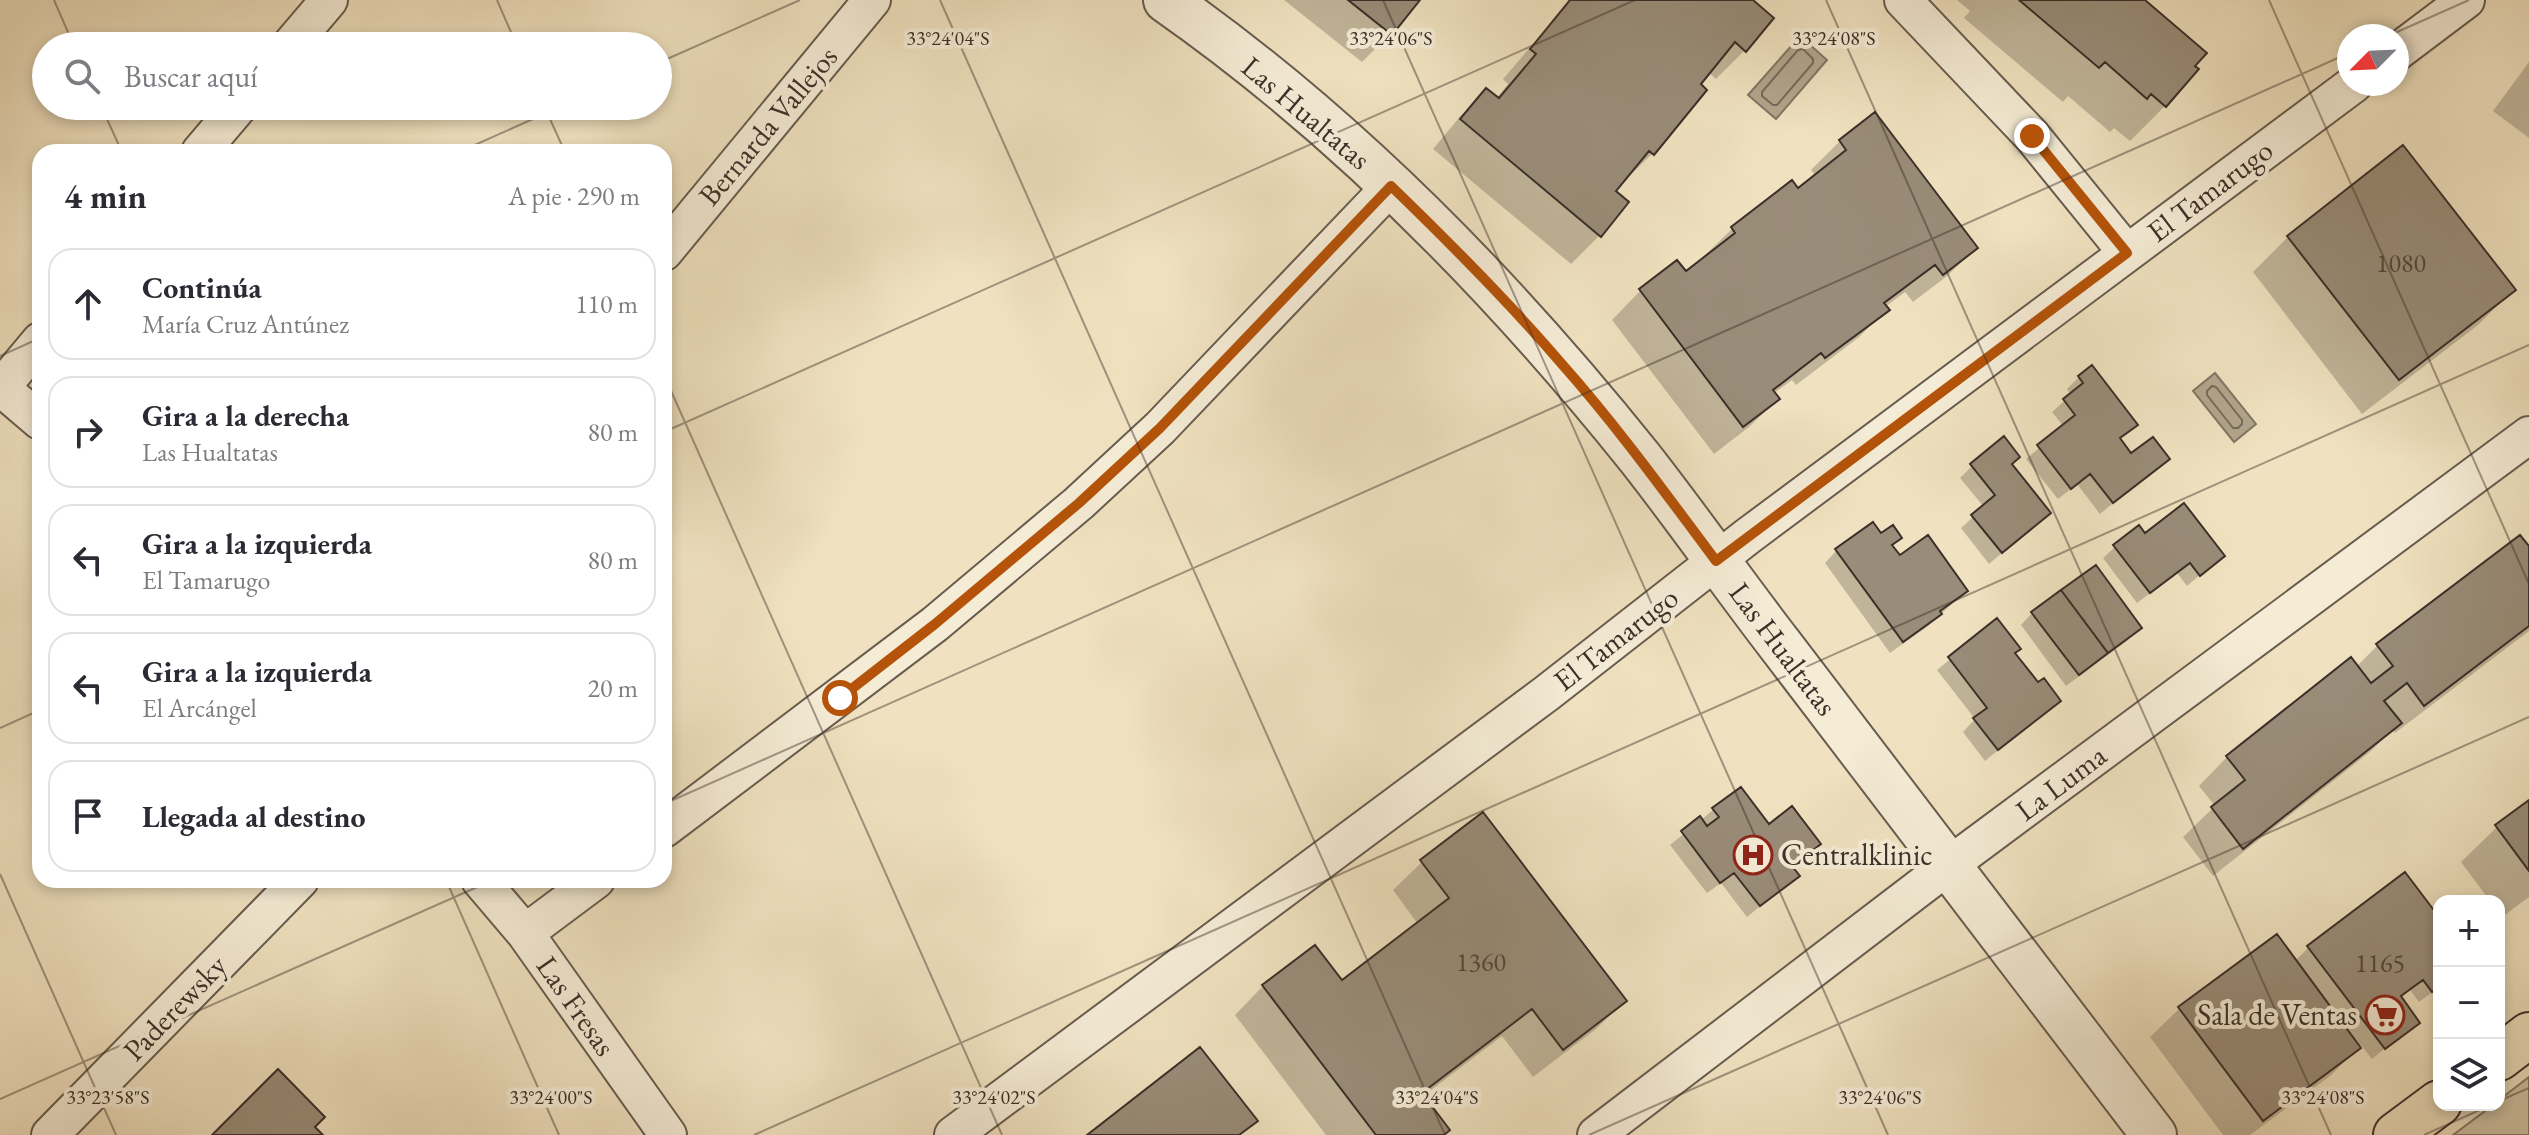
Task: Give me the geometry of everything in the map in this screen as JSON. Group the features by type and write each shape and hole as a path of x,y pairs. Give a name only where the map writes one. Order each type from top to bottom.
{"main road":[{"path":"2505,1053 2529,1035"},
{"path":"2396,1135 2433,1107"}],"street":[{"path":"302,32 329,0"},
{"name":"Bernarda Vallejos","path":"672,242 872,0"},
{"name":"Las Hualtatas","path":"1166,0 1252,65 1391,186 1477,270 1562,363 1642,460 2154,1135"},
{"path":"1903,0 2032,136 2127,253"},
{"path":"2409,43 2466,0"},
{"name":"El Tamarugo","path":"953,1135 1547,693 1716,561 2338,96"},
{"path":"207,144 227,120"},
{"path":"672,823 935,624 1079,503 1160,428 1391,186"},
{"path":"32,350 0,388 32,414"},
{"name":"La Luma","path":"1596,1135 1948,866 2529,435"},
{"name":"Paderewsky","path":"50,1135 292,888"},
{"name":"Las Fresas","path":"487,888 525,933 668,1135"},
{"path":"525,933 585,888"}],"shaded area":[{"path":"2529,1077 2529,1135 2453,1135 2485,1111 2505,1111 2505,1095"}],"water":[{"path":"1800,36 1827,60 1776,119 1748,95"},
{"path":"2215,373 2256,424 2234,442 2193,391"}],"building":[{"path":"1348,0 1420,0 1392,35"},
{"path":"1570,0 1753,0 1774,18 1746,52 1735,42 1701,84 1707,90 1654,155 1649,151 1616,191 1629,202 1601,237 1460,119 1486,88 1499,98 1536,54 1530,49"},
{"path":"2019,0 2145,0 2207,53 2195,66 2199,69 2166,107 2151,94 2147,99 2105,62 2099,68"},
{"path":"1875,112 1978,248 1943,275 1935,265 1884,303 1890,310 1825,358 1821,353 1773,390 1780,399 1743,427 1639,289 1677,260 1686,271 1735,233 1731,227 1792,180 1798,188 1846,150 1839,140"},
{"path":"2403,145 2516,290 2399,380 2287,236"},
{"path":"2092,365 2138,425 2120,438 2131,453 2153,437 2170,459 2113,503 2090,474 2071,489 2037,445 2075,415 2063,399 2083,383 2078,376"},
{"path":"2004,436 2020,457 2012,464 2051,513 2002,553 1971,515 1995,495 1970,464"},
{"path":"2184,503 2225,556 2200,576 2190,563 2150,593 2113,545 2139,525 2145,533"},
{"path":"1873,522 1881,533 1893,525 1902,538 1892,545 1900,555 1928,535 1968,591 1903,642 1835,549"},
{"path":"2520,535 2529,546 2529,626 2424,706 2407,683 2384,701 2402,723 2243,849 2211,807 2245,780 2226,756 2351,657 2371,683 2393,666 2376,644"},
{"path":"2096,565 2142,628 2108,653 2061,590"},
{"path":"2061,590 2108,653 2079,675 2031,612"},
{"path":"1997,618 2021,649 2015,653 2038,682 2044,678 2061,701 1998,750 1973,718 1987,708 1948,657"},
{"name":"Centralklinic","path":"1741,787 1769,824 1792,806 1821,844 1792,866 1800,876 1760,906 1734,873 1720,883 1681,831 1700,816 1707,826 1719,817 1712,808"},
{"path":"2529,800 2529,871 2495,825"},
{"path":"1483,812 1627,1001 1563,1050 1532,1009 1422,1093 1450,1130 1444,1135 1376,1135 1262,985 1315,945 1342,980 1449,898 1420,860"},
{"path":"2405,872 2433,909 2433,991 2423,980 2401,996 2420,1023 2385,1049 2307,946"},
{"path":"2277,934 2361,1048 2263,1121 2178,1007"},
{"path":"1200,1047 1258,1121 1239,1135 1087,1135"},
{"path":"278,1069 325,1117 315,1127 323,1135 212,1135"}],"place":[{"name":"Centralklinic","path":"1753,855"},
{"name":"Sala de Ventas","path":"2385,1015"}],"route":[{"path":"840,698 1003,569 1160,428 1391,186 1477,270 1562,363 1642,460 1716,561 2127,253 2032,136"}]}
